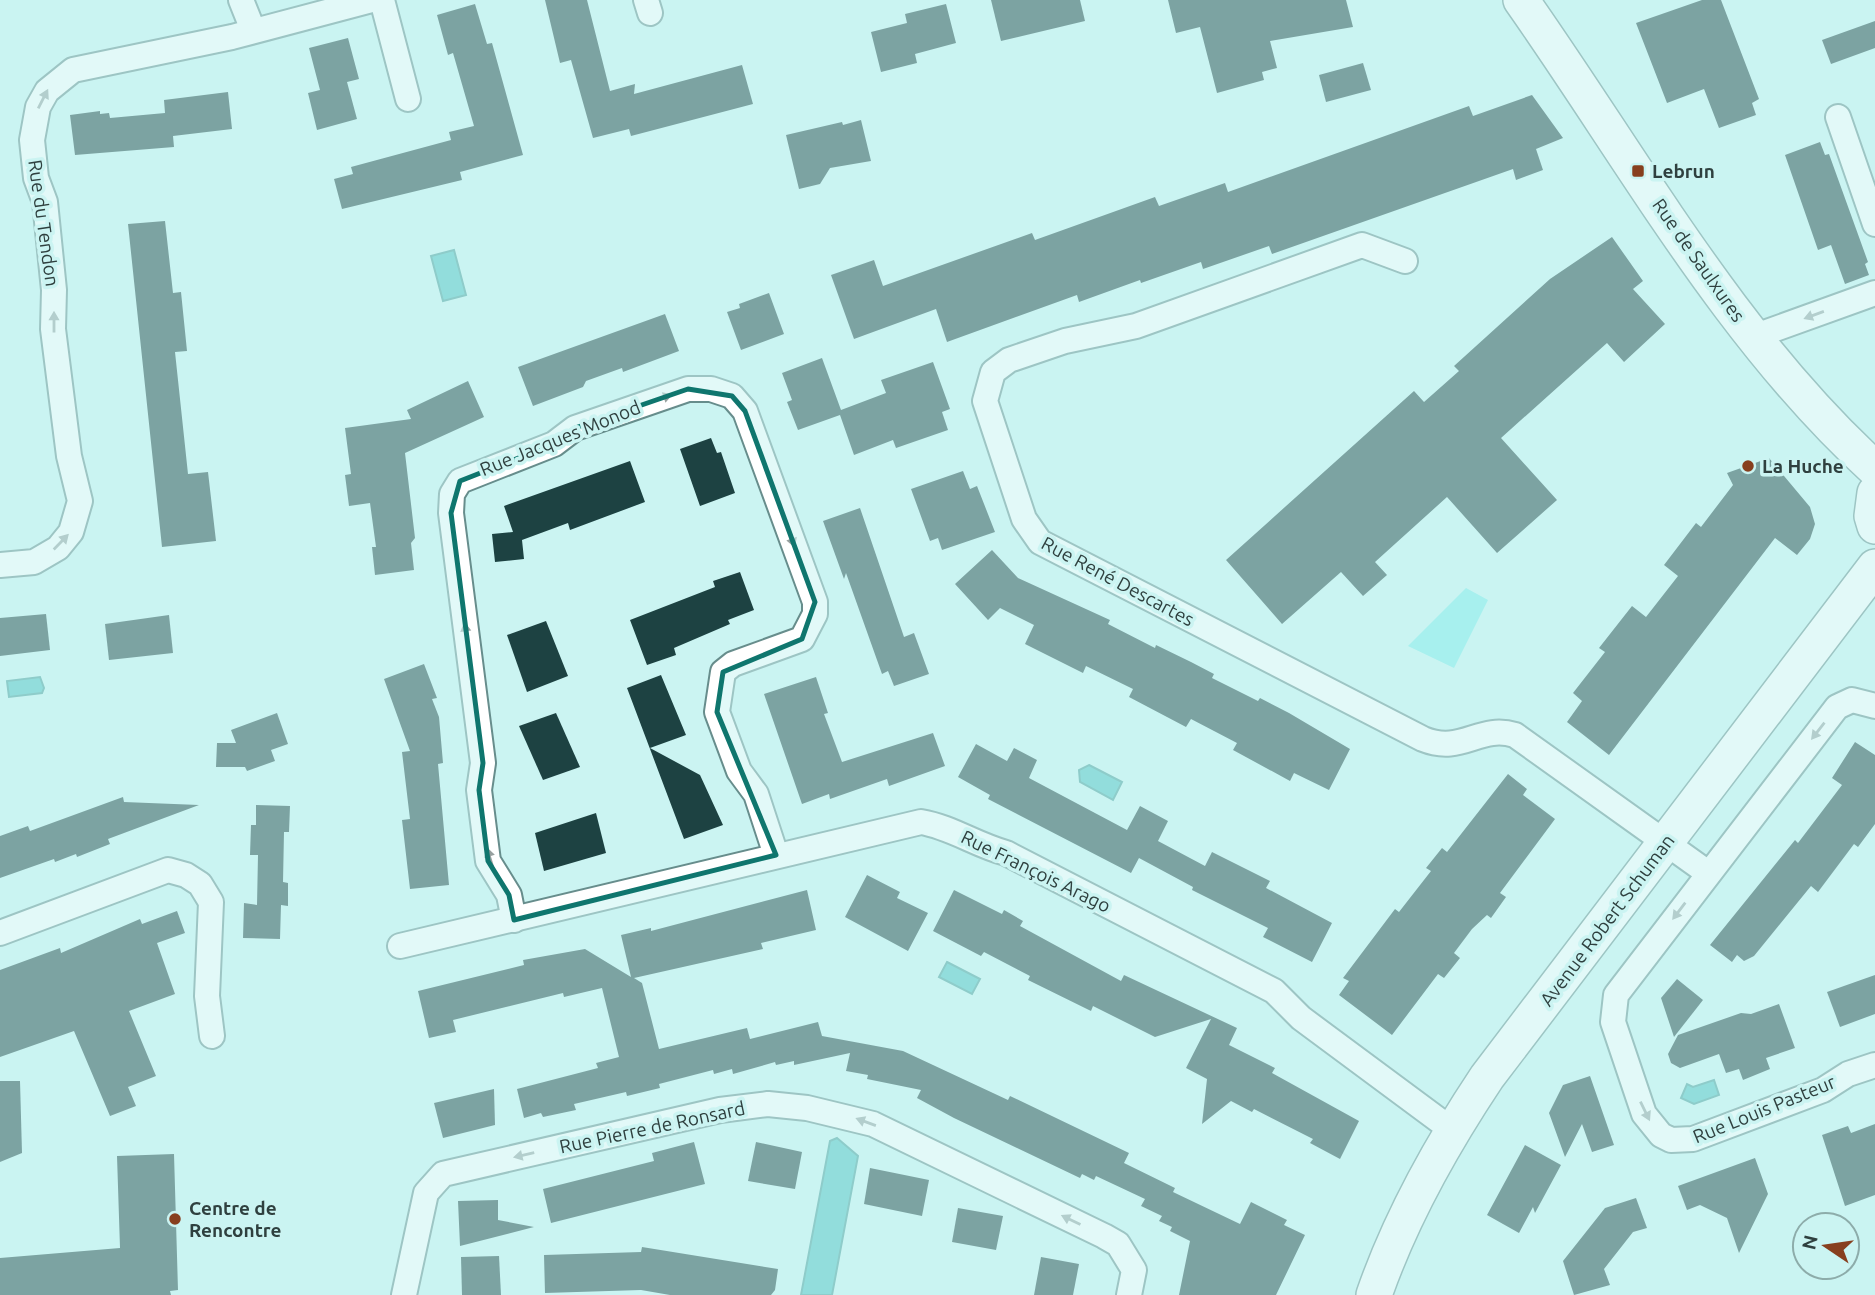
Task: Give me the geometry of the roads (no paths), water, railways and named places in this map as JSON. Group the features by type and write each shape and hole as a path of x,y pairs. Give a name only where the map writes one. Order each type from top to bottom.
{"street":[{"path":"241,0 253,30"},
{"name":"Rue du Tendon","path":"0,565 34,562 58,548 71,532 80,501 69,456 55,342 54,290 45,202 36,178 32,140 38,107 52,83 73,70 232,37 372,0"},
{"path":"382,0 408,99"},
{"name":"Rue de Saulxures","path":"1533,5 1753,337 1836,433 1875,469"},
{"path":"1838,117 1875,224"},
{"name":"Rue René Descartes","path":"1405,261 1362,245 1136,327 1065,341 1009,360 993,372 985,401 1024,519 1040,542 1423,739 1449,746 1492,732 1515,735 1665,843"},
{"path":"1753,337 1875,293"},
{"name":"Rue Jacques Monod","path":"514,920 509,895 488,861 480,790 483,763 451,513 452,494 460,481 472,474 554,444 575,428 688,389 711,389 732,396 746,411 815,602 815,614 802,639 733,664 723,673 717,712 739,771 756,794 776,855"},
{"path":"1875,493 1872,516 1875,526"},
{"name":"Avenue Robert Schuman","path":"1374,1295 1416,1194 1452,1130 1487,1077 1875,567"},
{"name":"Rue Louis Pasteur","path":"1875,706 1852,700 1837,707 1616,995 1613,1009 1617,1036 1644,1114 1653,1127 1671,1140 1693,1139 1823,1090 1848,1074 1875,1065"},
{"name":"Rue François Arago","path":"400,946 921,822 943,826 981,847 1006,853 1274,990 1301,1018 1452,1130"},
{"path":"1665,843 1708,873"},
{"path":"0,933 169,870 186,875 200,884 211,902 207,996 212,1035"},
{"name":"Rue Pierre de Ronsard","path":"404,1295 426,1192 443,1174 720,1110 768,1104 807,1108 873,1124 1104,1236 1118,1244 1129,1256 1134,1270 1129,1295"}],"place":[{"name":"Lebrun","path":"1638,171"},
{"name":"La Huche","path":"1748,466"},
{"name":"Centre de Rencontre","path":"175,1219"}]}
